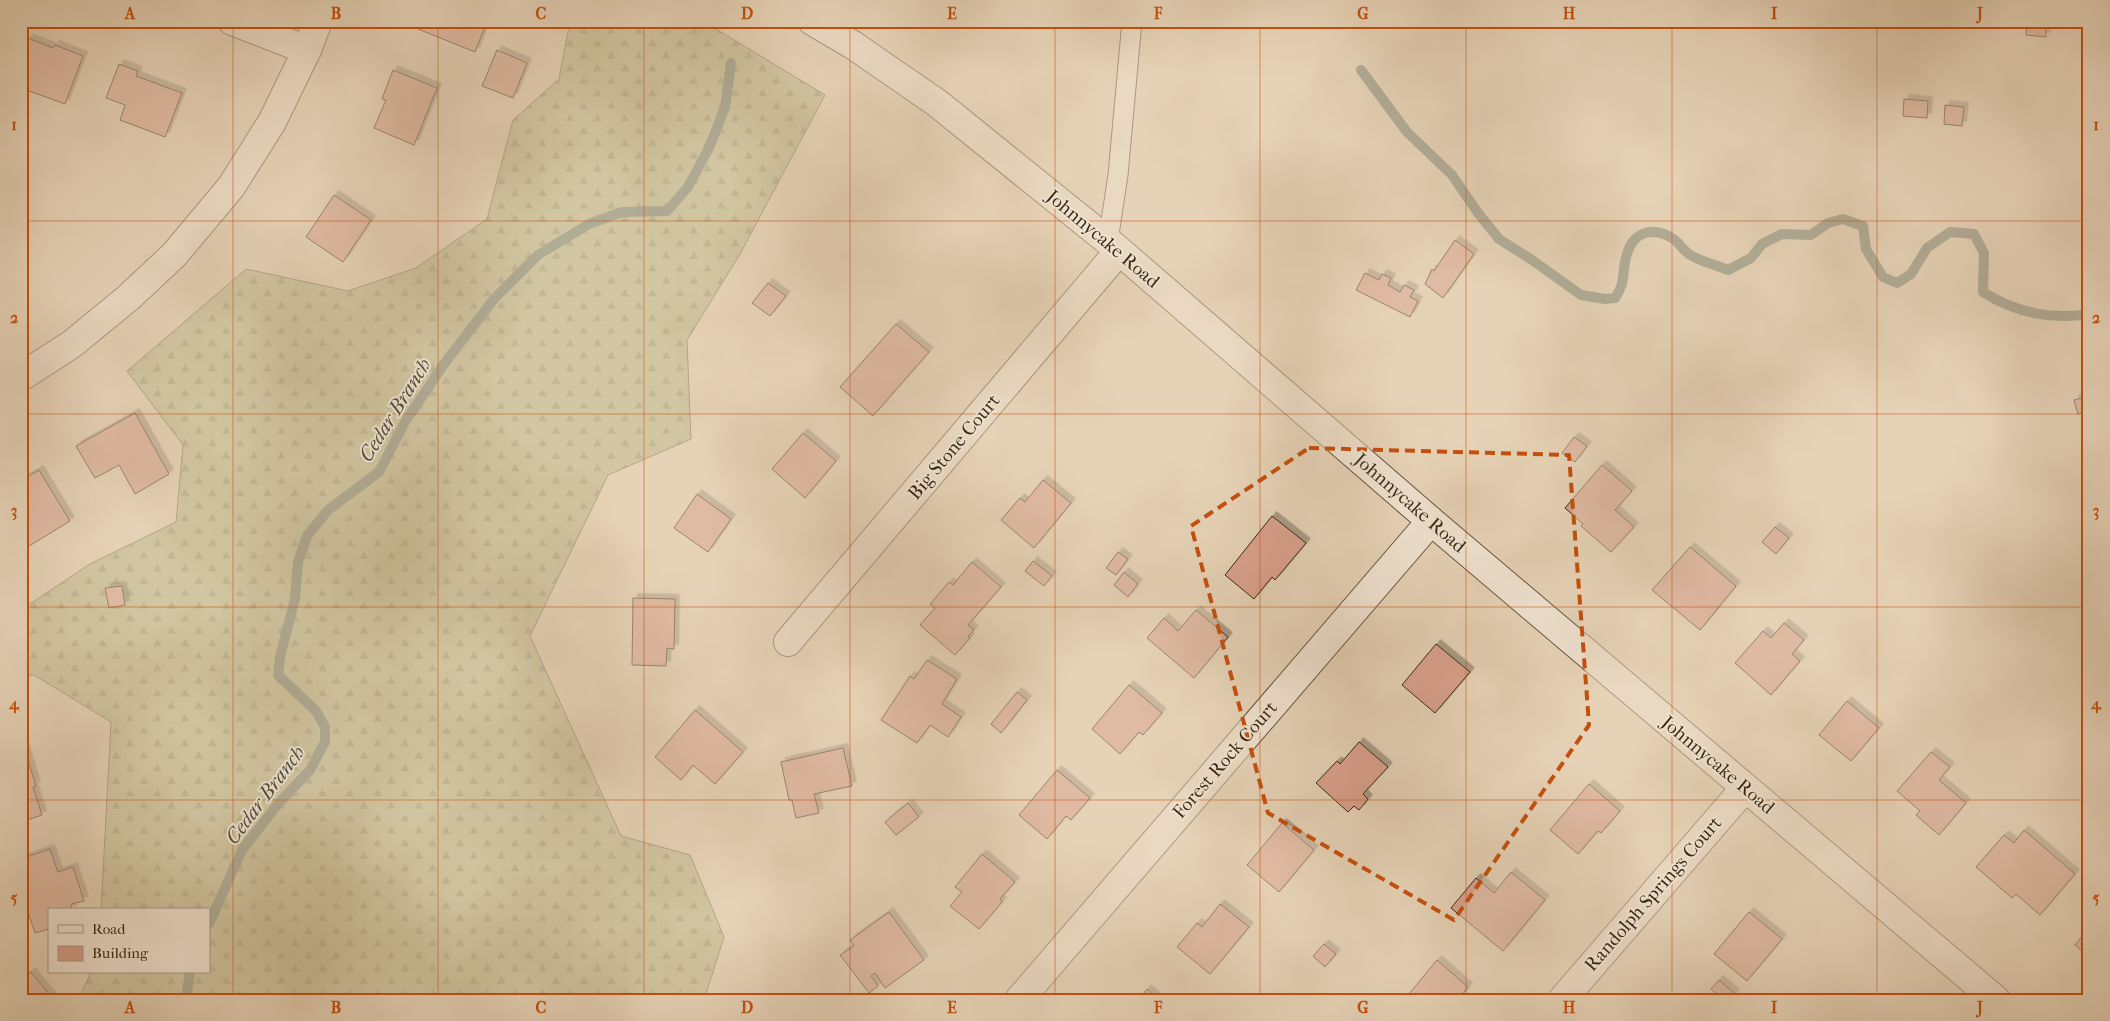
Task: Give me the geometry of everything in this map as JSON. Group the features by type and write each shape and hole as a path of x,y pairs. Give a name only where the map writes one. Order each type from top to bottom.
{"street":[{"path":"232,21 307,50"},
{"path":"21,377 72,344 128,298 174,255 231,187 272,122 307,50 318,21"},
{"name":"Johnnycake Road","path":"812,21 853,45 937,102 1113,246 1431,521 1996,1000"},
{"name":"Big Stone Court","path":"788,642 1113,246"},
{"name":"Forest Rock Court","path":"1019,1000 1431,521"},
{"name":"Randolph Springs Court","path":"1562,1000 1745,788"}],"lane":[{"path":"1113,246 1132,21"}],"highlighted area":[{"path":"1309,448 1569,455 1589,725 1454,920 1268,813 1191,526"}],"green space":[{"path":"570,21 694,21 716,29 825,95 740,254 687,340 691,439 608,475 530,636 621,836 690,855 724,937 704,1000 78,1000 90,974 210,974 210,908 101,908 111,722 34,675 21,677 21,610 90,564 176,522 183,445 127,371 246,269 348,291 416,268 487,219 513,120 559,79"}],"building":[{"path":"415,21 487,21 475,52 413,27"},
{"path":"2027,21 2046,22 2046,37 2026,35"},
{"path":"28,38 53,48 55,45 83,56 65,104 21,88 21,56"},
{"path":"497,50 527,63 513,98 482,86"},
{"path":"119,64 138,71 136,76 182,93 165,137 120,120 125,105 106,98"},
{"path":"393,70 437,88 414,145 374,128 386,100 382,99"},
{"path":"1904,99 1928,101 1927,118 1903,116"},
{"path":"1945,105 1964,107 1962,126 1944,124"},
{"path":"334,195 371,220 343,262 306,237"},
{"path":"1455,240 1474,254 1443,298 1425,284 1432,269 1434,271"},
{"path":"1365,273 1379,280 1382,274 1391,278 1388,285 1400,292 1404,285 1414,290 1410,297 1418,301 1410,317 1356,290"},
{"path":"768,283 786,296 770,316 752,303"},
{"path":"896,324 929,352 873,416 840,387"},
{"path":"2088,396 2089,410 2078,414 2074,400"},
{"path":"135,413 169,474 135,494 119,465 95,478 76,446"},
{"path":"803,433 836,461 805,498 772,469"},
{"path":"1574,437 1587,446 1575,462 1562,453"},
{"path":"1602,465 1632,491 1615,510 1634,527 1611,552 1581,526 1583,524 1565,508"},
{"path":"39,470 70,521 21,551 21,480"},
{"path":"1043,480 1071,503 1034,548 1001,520 1020,498 1025,502"},
{"path":"697,494 731,519 708,552 674,528"},
{"path":"1272,516 1306,543 1275,580 1272,577 1254,599 1225,575"},
{"path":"1775,527 1789,538 1776,554 1762,542"},
{"path":"1690,547 1736,586 1700,630 1652,590"},
{"path":"1118,552 1128,559 1116,575 1106,568"},
{"path":"1033,561 1052,576 1044,586 1025,571"},
{"path":"972,562 1001,587 968,625 974,630 968,636 970,638 955,655 920,625 935,608 930,604 949,582 953,585"},
{"path":"1124,572 1138,584 1128,597 1114,585"},
{"path":"122,586 125,605 109,608 105,588"},
{"path":"633,598 675,599 674,649 667,648 666,666 632,665"},
{"path":"1196,610 1228,637 1194,678 1147,638 1164,618 1178,631"},
{"path":"1784,623 1804,640 1792,654 1800,661 1771,695 1735,663 1763,631 1771,638"},
{"path":"1436,644 1470,672 1435,713 1402,685"},
{"path":"927,660 957,679 942,704 961,717 948,737 930,725 917,743 881,720 910,676 914,679"},
{"path":"1129,685 1162,713 1143,735 1139,732 1120,754 1092,729"},
{"path":"1017,692 1027,700 1001,733 991,724"},
{"path":"1847,701 1879,728 1851,761 1819,735"},
{"path":"695,710 743,752 715,784 693,765 681,780 655,757"},
{"path":"1359,742 1388,767 1363,794 1368,799 1359,810 1354,806 1348,812 1316,783 1337,761 1340,764"},
{"path":"23,744 36,786 33,787 42,815 21,822 21,745"},
{"path":"843,748 852,786 814,794 819,813 796,818 792,800 789,800 781,762"},
{"path":"1931,752 1950,767 1939,780 1966,803 1939,835 1916,815 1920,811 1897,791"},
{"path":"1057,770 1090,798 1071,820 1066,816 1047,839 1019,815"},
{"path":"1589,784 1620,811 1601,833 1598,831 1578,854 1550,830"},
{"path":"908,803 919,817 896,835 885,822"},
{"path":"1282,823 1314,850 1279,892 1247,865"},
{"path":"2024,830 2075,874 2040,915 2016,894 2012,898 1976,867 2004,835 2014,843"},
{"path":"50,849 58,872 73,867 84,901 71,904 72,908 48,908 48,929 35,933 21,891 21,859"},
{"path":"982,854 1015,882 1000,899 1002,902 979,929 950,906 962,892 955,887"},
{"path":"1511,872 1545,900 1503,951 1451,908 1476,878 1494,893"},
{"path":"1220,904 1249,927 1210,974 1177,947 1197,923 1202,927"},
{"path":"889,912 924,960 885,988 875,973 871,976 878,986 869,993 840,955 854,946 850,940"},
{"path":"1749,912 1782,939 1747,981 1714,954"},
{"path":"2089,928 2089,957 2075,945"},
{"path":"1324,944 1336,954 1325,967 1313,956"},
{"path":"1437,960 1468,987 1458,1000 1404,1000"},
{"path":"31,972 54,1000 21,1000 21,980"},
{"path":"1719,980 1735,994 1730,1000 1723,1000 1711,989"},
{"path":"1147,989 1159,1000 1138,1000"}],"waterway":[{"name":"Cedar Branch","path":"210,922 242,850 277,805 310,770 325,742 325,727 316,711 278,675 280,657 295,599 298,562 307,536 328,510 379,472 405,422 444,364 494,299 538,255 589,224 622,212 667,211 688,187 709,148 725,107 731,63"},
{"path":"1361,70 1407,132 1452,175 1478,213 1499,239 1581,295 1605,299 1615,298 1621,286 1625,260 1630,246 1640,235 1646,233 1653,232 1667,236 1675,240 1690,255 1728,270 1751,258 1762,244 1782,234 1811,235 1828,223 1843,219 1863,226 1866,249 1883,277 1897,283 1911,274 1927,248 1950,232 1974,234 1984,253 1983,292 2008,305 2034,313 2061,316 2089,314"},
{"name":"Cedar Branch","path":"186,1000 190,974"}]}
